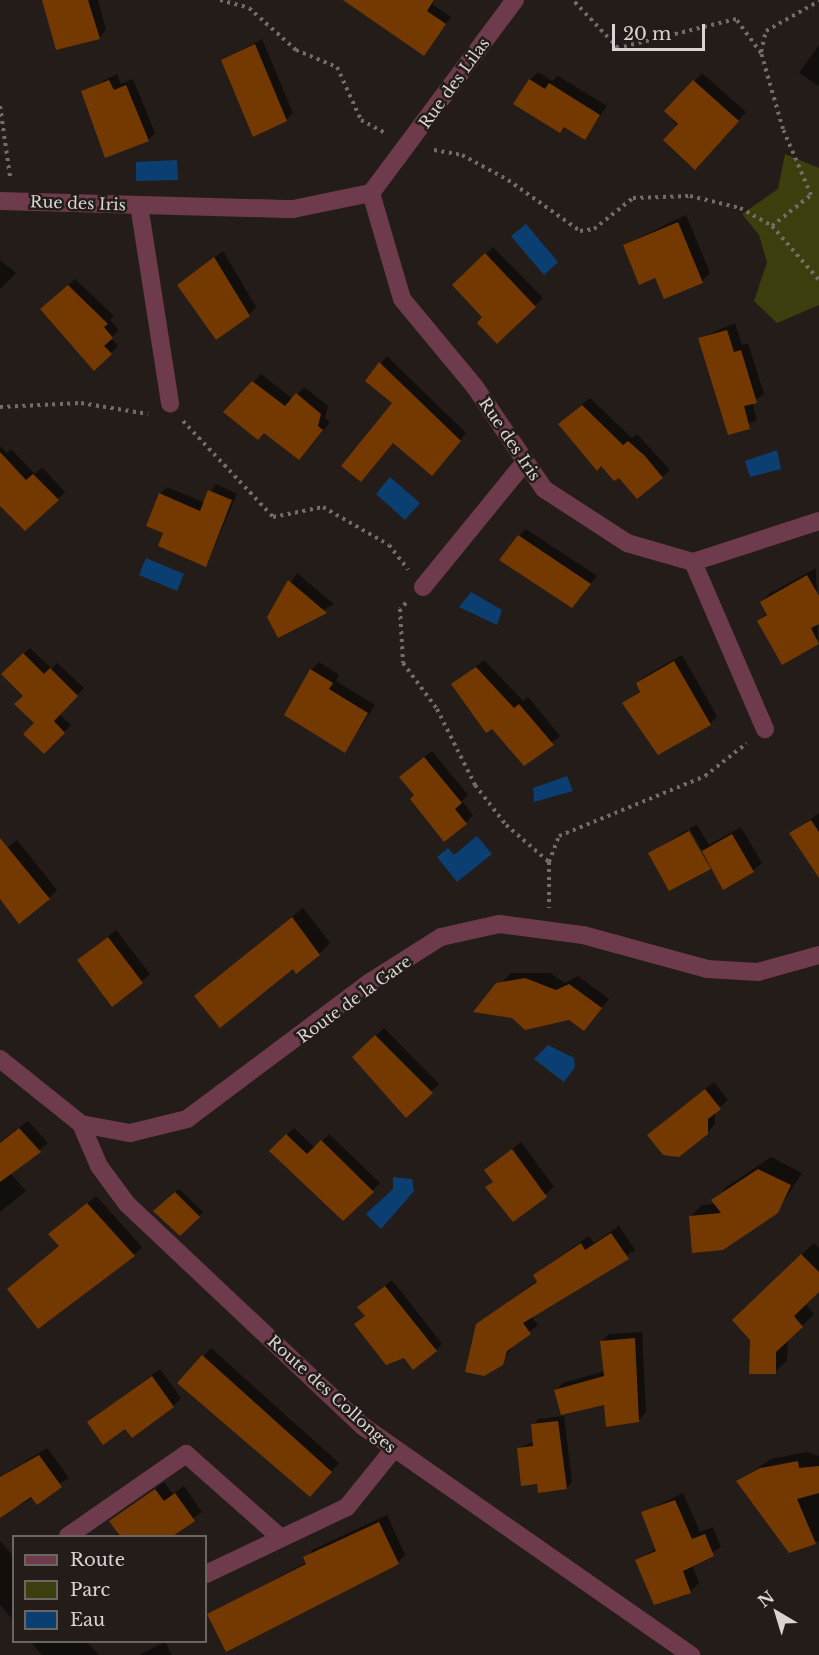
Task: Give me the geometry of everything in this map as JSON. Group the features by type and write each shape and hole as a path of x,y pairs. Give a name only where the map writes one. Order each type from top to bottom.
{"street":[{"name":"Rue des Lilas","path":"371,193 515,0"},
{"name":"Rue des Iris","path":"4,201 293,209 371,193 402,299 544,489 627,543 693,562"},
{"path":"139,205 170,404"},
{"path":"423,587 525,462"},
{"path":"765,729 693,562 819,521"},
{"name":"Route de la Gare","path":"81,1124 130,1133 187,1119 370,982 441,937 499,924 549,930 707,969 758,972 819,955"},
{"path":"0,1059 81,1124"},
{"name":"Route des Collonges","path":"81,1124 99,1166 127,1203 393,1450 691,1655"},
{"path":"207,1574 347,1507 393,1450"},
{"path":"69,1535 186,1454 281,1538"}],"path":[{"path":"220,0 249,8 296,50 337,67 361,120 408,146 462,155 580,231 594,230 633,198 690,196 741,208 772,226 819,280"},
{"path":"573,0 618,48 736,19 761,53 783,129 812,195 772,226"},
{"path":"761,53 766,31 819,1"},
{"path":"0,106 11,168 4,201"},
{"path":"0,406 81,403 159,416 170,404"},
{"path":"193,434 273,517 323,507 389,545 423,587 400,609 403,663 437,709 475,785 506,825 549,862"},
{"path":"549,930 549,862 559,836 705,776 765,729"}],"green space":[{"path":"785,154 819,168 819,305 777,323 754,301 767,262 759,235 742,214 778,189"}],"water":[{"path":"177,160 178,180 136,181 136,162"},
{"path":"526,224 558,262 544,275 511,236"},
{"path":"777,450 781,469 750,477 745,461"},
{"path":"390,477 420,503 405,520 376,494"},
{"path":"146,558 184,574 177,591 139,575"},
{"path":"471,592 502,610 497,625 459,607"},
{"path":"567,776 573,791 534,802 533,788"},
{"path":"477,836 492,854 457,882 437,857 448,848 454,855"},
{"path":"548,1045 574,1058 575,1067 564,1082 534,1059"},
{"path":"393,1177 412,1179 414,1191 381,1229 366,1214 393,1189"}],"building":[{"path":"42,0 88,0 100,39 56,50"},
{"path":"343,0 434,0 427,11 446,24 424,56"},
{"path":"255,44 287,121 253,137 221,60"},
{"path":"529,79 545,89 549,83 600,115 585,140 564,127 560,133 513,104"},
{"path":"109,80 114,90 126,85 149,141 105,158 81,91"},
{"path":"693,80 739,121 695,170 663,140 678,124 664,111"},
{"path":"678,222 703,283 664,299 655,278 639,285 623,245"},
{"path":"485,253 536,307 497,344 477,323 482,317 452,285"},
{"path":"214,257 250,316 216,340 177,285"},
{"path":"68,285 108,324 104,327 113,338 104,346 112,354 94,371 40,309"},
{"path":"727,330 734,352 741,350 757,403 744,406 750,429 728,435 698,338"},
{"path":"379,362 461,441 432,476 393,443 361,482 341,466 392,403 365,381"},
{"path":"252,381 285,406 296,393 321,414 318,426 323,430 299,460 264,433 258,440 223,412"},
{"path":"582,405 623,445 628,441 645,456 663,478 637,499 619,478 614,481 601,466 597,471 558,424"},
{"path":"0,452 26,480 33,474 59,500 25,531 0,506"},
{"path":"208,490 232,500 206,567 158,546 163,533 146,526 159,493 200,511"},
{"path":"518,535 591,584 572,608 499,560"},
{"path":"807,575 819,596 819,624 811,628 819,644 782,665 757,621 767,615 760,602"},
{"path":"288,580 327,613 278,638 267,617"},
{"path":"23,653 44,674 50,668 78,696 54,721 65,733 44,754 23,734 34,723 14,704 23,696 1,674"},
{"path":"674,661 711,725 658,755 622,703 640,692 636,683"},
{"path":"476,667 514,708 519,704 554,745 524,766 492,729 486,733 451,684"},
{"path":"310,669 333,683 329,689 368,713 345,753 284,715"},
{"path":"424,757 462,803 455,809 467,824 444,842 410,799 414,795 399,777"},
{"path":"811,820 819,832 819,878 789,833"},
{"path":"689,831 711,869 669,891 648,853"},
{"path":"732,834 754,872 723,890 702,851"},
{"path":"0,838 50,899 19,924 0,899"},
{"path":"292,917 320,955 296,974 293,969 220,1028 194,996"},
{"path":"108,937 143,983 112,1007 77,960"},
{"path":"525,978 556,990 569,984 602,1008 584,1031 569,1020 525,1030 512,1018 473,1012 496,983"},
{"path":"375,1035 433,1093 406,1118 352,1057"},
{"path":"705,1089 721,1109 708,1119 708,1134 679,1157 663,1155 647,1135"},
{"path":"19,1128 41,1152 0,1182 0,1143"},
{"path":"286,1134 307,1154 321,1140 374,1192 343,1221 269,1151"},
{"path":"512,1149 547,1197 513,1222 485,1187 493,1182 484,1170"},
{"path":"758,1169 791,1185 778,1213 723,1250 692,1253 689,1216 721,1213 711,1200"},
{"path":"175,1192 200,1217 180,1236 153,1211"},
{"path":"87,1203 135,1256 38,1329 7,1289 59,1246 48,1234"},
{"path":"611,1233 629,1259 523,1323 531,1334 507,1351 503,1365 484,1376 465,1372 476,1324 537,1282 533,1275 581,1243 585,1250"},
{"path":"801,1254 819,1272 819,1292 794,1316 803,1327 776,1352 776,1374 749,1374 750,1340 732,1320"},
{"path":"385,1286 437,1351 413,1370 404,1358 386,1365 354,1324 365,1316 357,1307"},
{"path":"635,1338 639,1422 606,1427 604,1405 561,1415 554,1390 604,1376 600,1341"},
{"path":"202,1355 332,1472 310,1497 177,1383"},
{"path":"152,1376 174,1407 132,1438 125,1429 103,1445 87,1422"},
{"path":"558,1421 567,1489 538,1493 537,1484 521,1486 517,1448 533,1446 531,1424"},
{"path":"39,1455 62,1487 37,1505 31,1497 0,1518 0,1477"},
{"path":"798,1461 799,1468 819,1466 819,1493 797,1499 816,1544 789,1553 736,1481 760,1468"},
{"path":"155,1489 164,1501 175,1493 195,1521 174,1535 119,1535 109,1521"},
{"path":"675,1500 692,1539 705,1534 714,1556 683,1571 691,1593 654,1605 635,1560 656,1551 641,1512"},
{"path":"379,1522 399,1564 226,1652 207,1614 306,1564 303,1557"}]}
